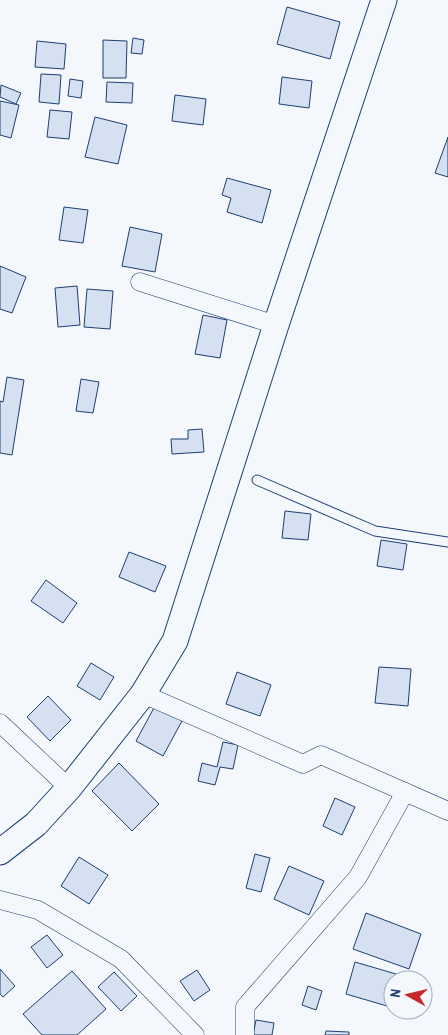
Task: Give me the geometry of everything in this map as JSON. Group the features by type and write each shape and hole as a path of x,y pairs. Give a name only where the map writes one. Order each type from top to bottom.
{"street":[{"path":"0,852 36,824 69,788 143,694 175,641 276,325 384,0"},
{"path":"140,282 276,325"},
{"path":"143,694 303,764 321,754 448,810"},
{"path":"0,723 69,788"},
{"path":"245,1035 245,1007 358,877 405,792"},
{"path":"0,900 38,910 121,959 195,1035"}],"lane":[{"path":"257,480 375,531 448,542"}],"building":[{"path":"287,7 340,22 330,59 277,44"},
{"path":"133,38 144,40 142,54 131,53"},
{"path":"103,40 127,41 126,78 103,78"},
{"path":"37,41 66,44 64,69 35,67"},
{"path":"41,74 61,75 59,104 39,102"},
{"path":"282,77 312,81 309,108 279,104"},
{"path":"70,79 83,81 81,98 68,96"},
{"path":"107,82 133,83 132,103 106,102"},
{"path":"1,85 21,93 16,104 0,97"},
{"path":"175,95 206,99 203,125 172,121"},
{"path":"0,101 19,105 11,138 0,135"},
{"path":"50,110 72,112 69,139 47,137"},
{"path":"95,117 127,125 118,164 85,157"},
{"path":"448,137 448,177 435,173"},
{"path":"227,178 271,190 262,223 227,212 231,198 222,195"},
{"path":"64,207 88,210 83,243 59,240"},
{"path":"130,227 162,234 155,272 122,266"},
{"path":"0,266 26,277 12,313 0,309"},
{"path":"77,286 80,325 58,327 55,288"},
{"path":"87,289 113,291 110,329 84,327"},
{"path":"203,315 227,320 220,358 195,354"},
{"path":"7,377 24,380 12,455 0,453 0,401 3,402"},
{"path":"81,379 99,382 93,413 76,411"},
{"path":"202,429 204,452 172,454 171,439 188,439 188,430"},
{"path":"285,511 311,514 308,540 282,538"},
{"path":"381,540 407,544 403,570 377,566"},
{"path":"129,552 166,566 155,592 119,577"},
{"path":"46,580 77,603 63,623 31,601"},
{"path":"91,663 114,677 100,700 77,686"},
{"path":"379,667 411,669 408,706 375,703"},
{"path":"237,672 271,685 260,716 226,704"},
{"path":"48,696 71,720 50,741 27,717"},
{"path":"156,704 183,719 163,756 136,741"},
{"path":"223,742 238,745 233,769 220,767 215,785 198,781 202,763 217,767"},
{"path":"119,763 159,804 132,831 92,791"},
{"path":"335,798 355,807 342,835 323,826"},
{"path":"255,854 270,858 261,892 246,888"},
{"path":"79,857 108,875 89,904 61,886"},
{"path":"289,866 324,881 309,915 274,899"},
{"path":"366,913 421,934 409,969 353,949"},
{"path":"47,935 63,955 47,968 31,947"},
{"path":"355,962 383,970 383,1005 346,994"},
{"path":"0,969 15,986 3,997 0,994"},
{"path":"197,970 210,990 194,1001 180,981"},
{"path":"72,971 106,1009 77,1035 42,1035 23,1014"},
{"path":"114,972 137,996 121,1011 98,987"},
{"path":"308,986 322,991 316,1010 302,1005"},
{"path":"256,1020 274,1023 272,1035 253,1035"},
{"path":"326,1031 349,1032 349,1035 325,1035"}]}
